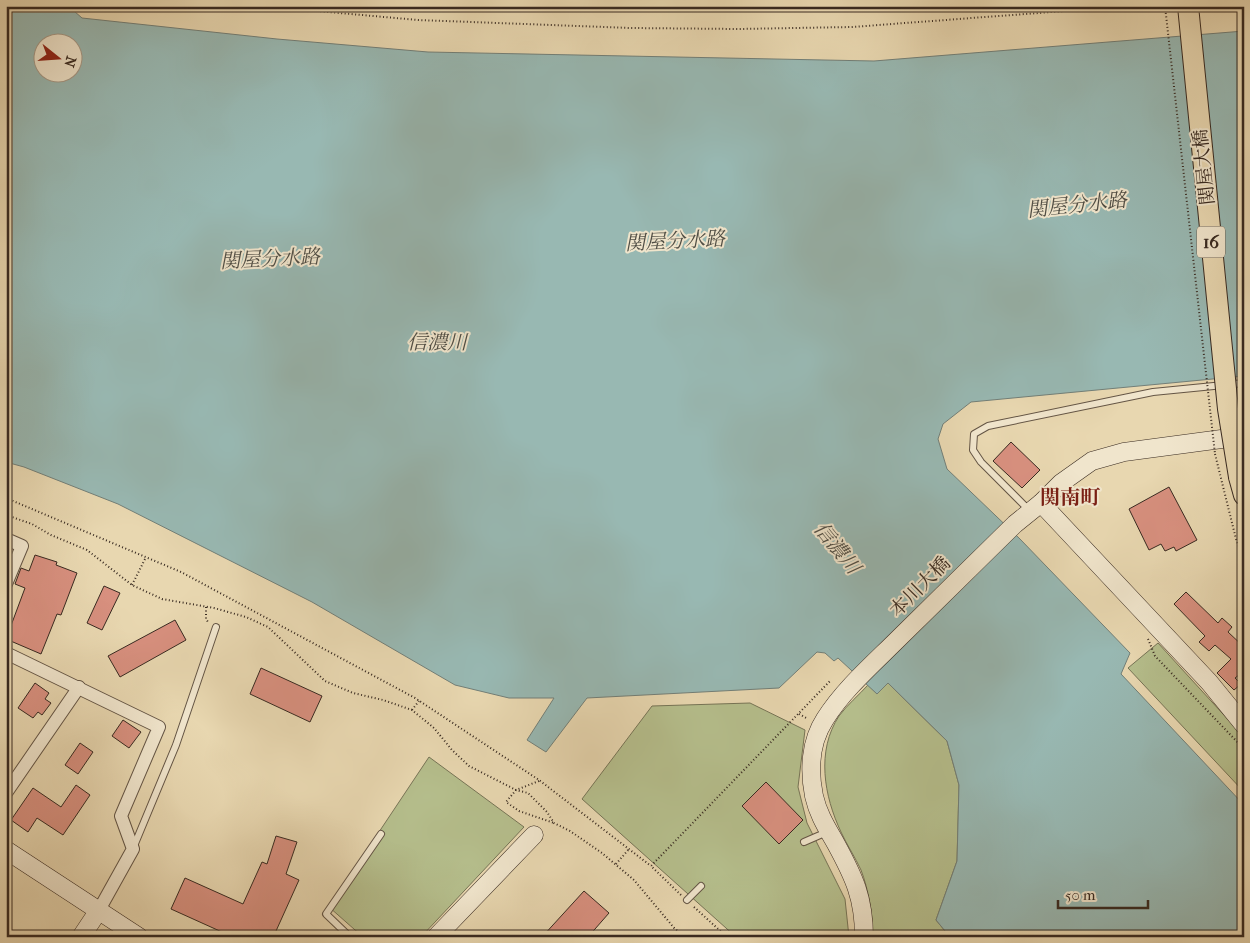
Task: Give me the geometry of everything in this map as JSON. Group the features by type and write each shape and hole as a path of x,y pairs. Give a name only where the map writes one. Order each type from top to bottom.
{"main road":[{"name":"関屋大橋","path":"1188,6 1228,409 1241,486"}],"street":[{"name":"本川大橋","path":"864,937 861,899 848,867 824,824 814,797 811,768 812,753 817,734 824,719 856,681 1015,524 1061,483 1092,461 1124,452 1244,436"},
{"path":"1036,507 1209,682 1244,725"},
{"path":"6,538 22,546 6,584"},
{"path":"6,653 79,687 159,728 121,816 133,849 99,910 81,937"},
{"path":"6,793 79,687"},
{"path":"436,937 534,834"},
{"path":"6,850 139,937"}],"lane":[{"path":"1036,507 981,462 973,450 974,434 988,426 1153,392 1244,383"},
{"path":"133,849 176,745 216,627"},
{"path":"804,842 828,832"},
{"path":"350,937 326,914 381,834"},
{"path":"687,900 701,886"}],"path":[{"path":"261,6 418,20 631,28 738,29 852,27 1132,6"},
{"path":"1165,6 1214,454 1236,540 1244,560"},
{"path":"6,498 181,572 419,701 539,780 651,866 727,937"},
{"path":"6,515 32,524 51,535 87,550 132,585 162,599 246,617 268,627 325,681 353,693 383,700 412,710 434,728 452,750 469,766 516,790 528,794 547,812 554,823"},
{"path":"132,585 146,557"},
{"path":"206,607 206,620 210,625 216,627"},
{"path":"1145,634 1155,656 1244,749"},
{"path":"651,866 830,681"},
{"path":"412,710 419,701"},
{"path":"539,780 516,790 506,802 519,811 554,823 570,831 602,853 634,880 675,929 686,937"},
{"path":"616,864 628,849"}],"green space":[{"path":"1158,643 1244,737 1244,792 1128,668"},
{"path":"888,683 947,741 959,785 957,861 936,920 950,937 872,937 871,912 864,877 841,832 830,804 825,774 825,759 827,744 832,730 842,712 868,685 877,694"},
{"path":"750,703 805,730 798,787 807,823 845,899 849,937 736,937 582,799 652,706"},
{"path":"429,757 524,827 421,937 363,937 329,907"}],"water":[{"name":"信濃川","path":"6,6 71,6 82,18 277,39 428,52 874,61 1244,31 1244,376 971,402 943,424 938,439 947,469 1020,539 1130,653 1121,674 1244,805 1244,937 950,937 936,920 957,861 959,785 947,741 888,683 877,694 838,658 834,661 825,653 817,652 779,688 587,698 546,752 527,740 554,698 509,698 455,685 312,602 118,504 24,467 6,462"}],"building":[{"path":"1011,442 1040,470 1022,488 993,461"},
{"path":"1169,487 1197,540 1176,551 1174,547 1165,551 1161,544 1149,550 1129,509"},
{"path":"35,555 57,562 56,565 77,573 61,615 57,614 41,654 6,639 25,588 15,584 21,568 29,571"},
{"path":"104,586 120,593 102,630 87,623"},
{"path":"1186,592 1218,623 1222,618 1232,627 1228,632 1244,647 1244,671 1235,678 1241,684 1234,690 1217,673 1231,659 1215,645 1209,651 1199,642 1205,636 1174,604"},
{"path":"175,620 186,640 120,677 108,656"},
{"path":"261,668 322,696 310,722 250,694"},
{"path":"35,683 49,693 45,699 51,703 42,715 38,712 33,718 18,708"},
{"path":"123,720 141,732 129,748 112,736"},
{"path":"80,743 93,752 78,774 65,765"},
{"path":"766,782 803,820 779,844 742,806"},
{"path":"76,785 90,795 63,835 37,818 28,832 11,820 33,788 61,807"},
{"path":"276,836 297,842 286,874 299,880 276,931 284,937 233,937 171,909 185,878 243,904 262,862 267,864"},
{"path":"584,891 609,913 588,937 542,937"}],"district":[{"name":"関南町","path":"1070,497"}],"water label":[{"name":"関屋分水路","path":"1077,205"},
{"name":"関屋分水路","path":"675,241"},
{"name":"関屋分水路","path":"270,259"}]}
